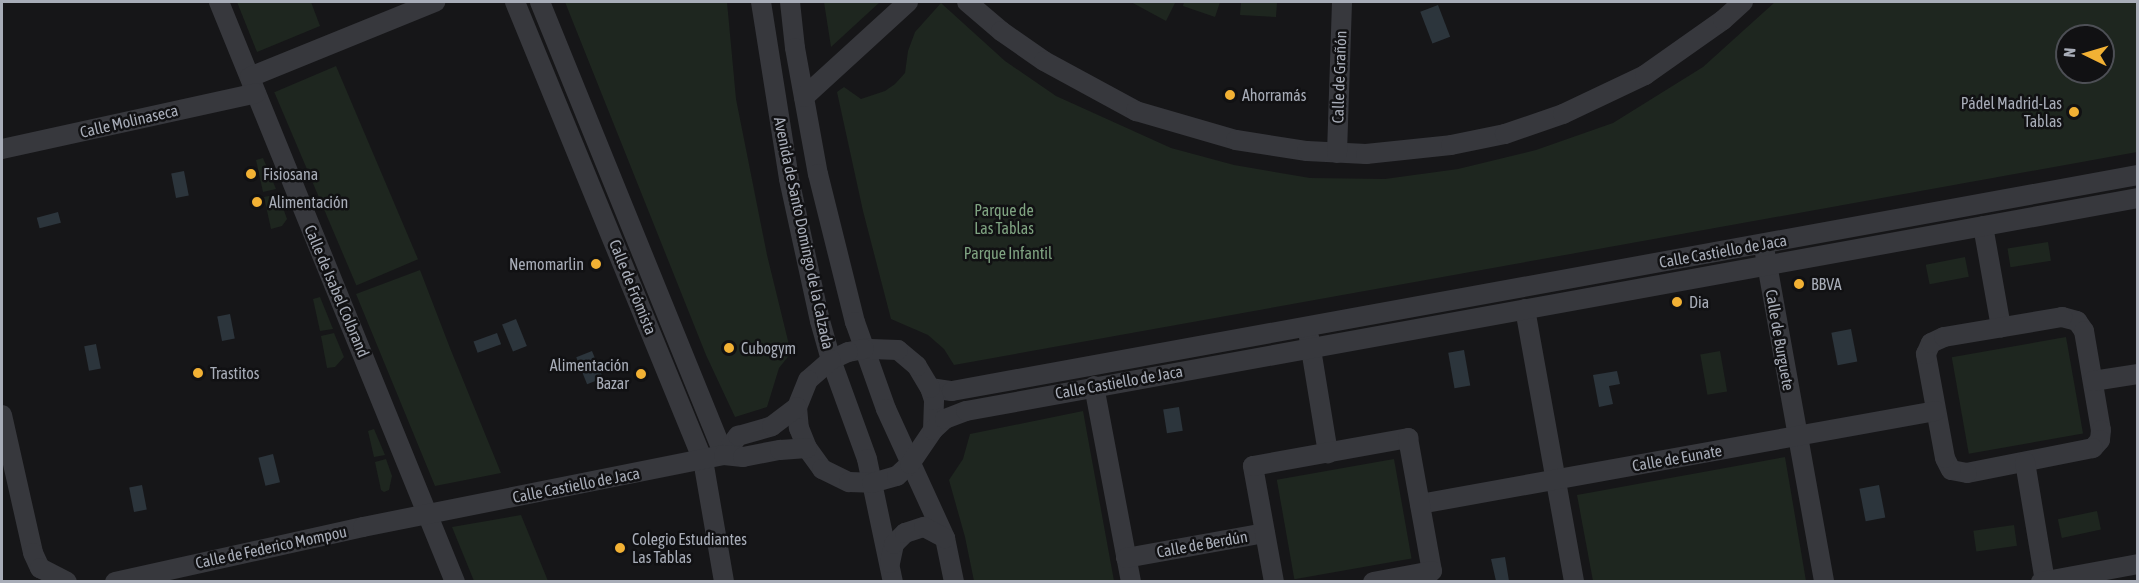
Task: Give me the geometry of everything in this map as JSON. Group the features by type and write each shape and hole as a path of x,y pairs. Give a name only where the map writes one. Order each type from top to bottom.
{"street":[{"name":"Calle de Isabel Colbrand","path":"219,2 454,582"},
{"name":"Calle Molinaseca","path":"2,149 253,85 435,2"},
{"name":"Calle de Frómista","path":"514,2 703,460 724,582"},
{"name":"Calle de Frómista","path":"540,2 724,455"},
{"name":"Avenida de Santo Domingo de la Calzada","path":"761,2 789,179 831,360 867,459 891,573"},
{"name":"Avenida de Santo Domingo de la Calzada","path":"790,2 818,174 864,350 910,464 945,538 954,582"},
{"path":"804,97 908,2"},
{"path":"967,2 1001,32 1044,61 1136,111 1236,140 1337,153 1366,154 1451,145 1505,134 1563,114 1645,75 1723,20 1743,2"},
{"name":"Calle de Grañón","path":"1337,153 1342,2"},
{"name":"Calle Castiello de Jaca","path":"930,388 952,391 2138,175"},
{"name":"Calle Castiello de Jaca","path":"797,407 799,428 807,448 822,469 849,482 872,483 897,476 910,464 933,430 945,419 966,411 2138,198"},
{"path":"1983,226 2001,327"},
{"name":"Calle de Burguete","path":"1764,243 1824,582"},
{"path":"1525,309 1574,582"},
{"path":"2062,317 2077,321 2084,331 2093,381 2101,430 2100,440 2093,448 1967,473 1951,470 1945,458 1926,354 1931,343 1944,337 2062,317"},
{"path":"1308,326 1328,453"},
{"path":"724,455 738,436 772,426 797,407 808,380 831,360 848,352 864,350 898,350 917,366 934,400 933,430"},
{"path":"2093,381 2138,374"},
{"path":"1094,386 1131,582"},
{"path":"1798,436 1936,411"},
{"path":"2,415 33,553 40,568 67,582"},
{"name":"Calle de Eunate","path":"1420,504 1798,436"},
{"path":"1265,533 1253,466 1408,438 1432,571 1373,582"},
{"name":"Calle Castiello de Jaca","path":"428,516 724,455 743,457 807,448"},
{"path":"2025,462 2043,581 2138,564"},
{"name":"Calle de Federico Mompou","path":"115,582 363,527 428,516"},
{"name":"Avenida de Santo Domingo de la Calzada","path":"891,573 894,544 905,533 924,527 945,538"},
{"name":"Calle de Berdún","path":"1126,558 1265,533 1274,582"}],"green space":[{"path":"237,2 311,2 320,26 257,52"},
{"path":"565,2 727,2 736,99 767,255 791,353 779,368 767,407 735,417 706,355"},
{"path":"824,2 880,2 831,47"},
{"path":"1131,2 1172,2 1175,3 1166,21"},
{"path":"1184,2 1220,2 1215,17 1183,6"},
{"path":"1241,2 1277,2 1276,17 1240,15"},
{"name":"Parque de Las Tablas","path":"1775,2 2137,2 2137,152 954,365 944,349 928,335 891,319 863,211 837,92 844,87 861,99 885,91 895,84 905,73 908,51 915,32 941,3 1005,61 1056,96 1171,148 1234,165 1310,178 1385,179 1458,169 1536,150 1613,123 1703,67"},
{"path":"336,66 418,259 356,285 274,92"},
{"path":"263,158 276,189 263,192 256,160"},
{"path":"278,194 287,219 282,226 271,229 264,197"},
{"path":"2048,242 2051,261 2010,267 2008,248"},
{"path":"1965,257 1969,277 1930,284 1926,265"},
{"path":"420,270 501,473 435,486 356,294"},
{"path":"320,297 333,329 320,331 313,299"},
{"path":"334,333 344,357 335,367 327,368 321,336"},
{"path":"2066,337 2083,434 1969,454 1952,357"},
{"path":"1720,351 1727,391 1707,395 1700,354"},
{"path":"1083,411 1114,581 974,581 965,537 949,480 963,459 970,434"},
{"path":"374,429 385,455 374,457 368,431"},
{"path":"1785,457 1806,581 1593,581 1577,495"},
{"path":"386,459 392,476 389,490 384,492 381,490 375,462"},
{"path":"1394,459 1412,558 1294,579 1277,480"},
{"path":"2097,511 2101,530 2062,538 2058,519"},
{"path":"521,515 548,581 474,581 452,527"},
{"path":"2014,525 2017,546 1976,552 1973,531"}],"shaded area":[{"path":"1438,5 1450,37 1432,44 1420,12"},
{"path":"184,171 189,196 176,198 171,173"},
{"path":"58,212 61,223 40,228 37,218"},
{"path":"230,314 235,339 222,341 217,316"},
{"path":"516,319 527,346 513,352 502,325"},
{"path":"1851,329 1857,361 1838,365 1831,333"},
{"path":"497,333 501,344 478,353 474,342"},
{"path":"96,344 101,369 89,371 84,346"},
{"path":"1464,350 1470,385 1454,388 1448,353"},
{"path":"592,351 603,378 587,384 576,357"},
{"path":"1617,371 1620,384 1609,386 1613,404 1599,407 1593,375"},
{"path":"1179,407 1183,431 1167,433 1163,410"},
{"path":"273,454 280,482 265,486 258,458"},
{"path":"142,485 147,510 134,512 129,487"},
{"path":"1879,485 1885,517 1866,521 1859,489"},
{"path":"1505,557 1509,581 1496,581 1491,559"}],"place":[{"name":"Ahorramás","path":"1230,95"},
{"name":"Pádel Madrid-Las Tablas","path":"2074,112"},
{"name":"Fisiosana","path":"251,174"},
{"name":"Alimentación","path":"257,202"},
{"name":"Nemomarlin","path":"596,264"},
{"name":"BBVA","path":"1799,284"},
{"name":"Dia","path":"1677,302"},
{"name":"Cubogym","path":"729,348"},
{"name":"Trastitos","path":"198,373"},
{"name":"Alimentación Bazar","path":"641,374"},
{"name":"Colegio Estudiantes Las Tablas","path":"620,548"}],"park label":[{"name":"Parque Infantil","path":"1008,253"}]}
